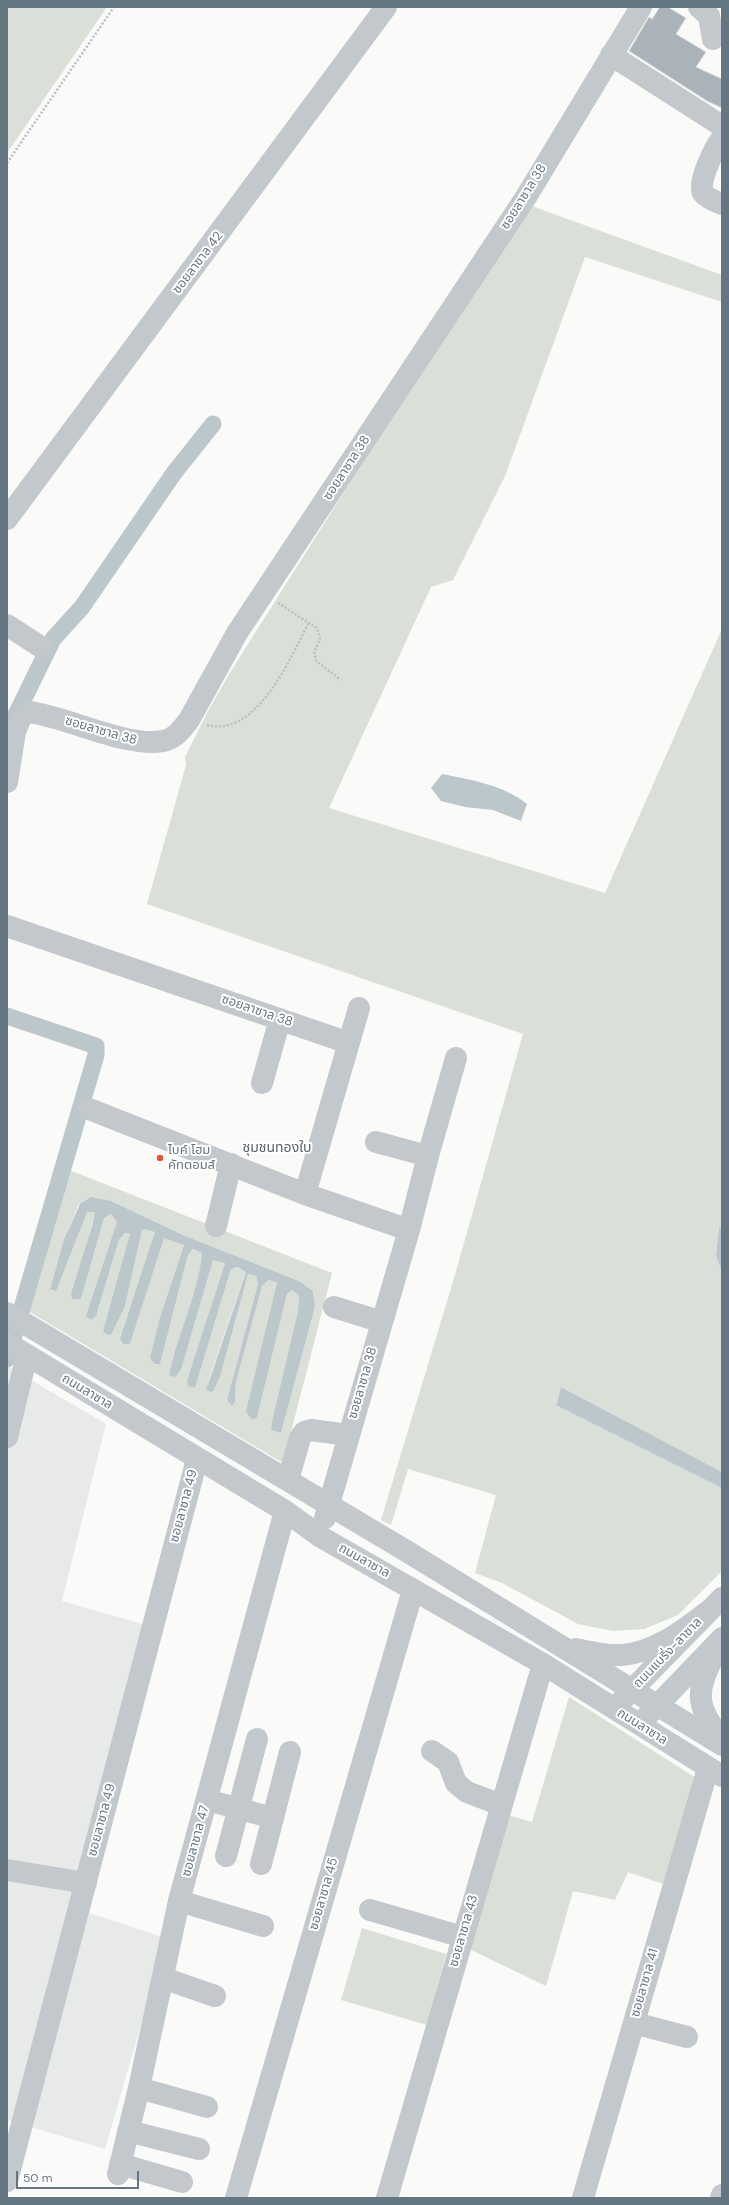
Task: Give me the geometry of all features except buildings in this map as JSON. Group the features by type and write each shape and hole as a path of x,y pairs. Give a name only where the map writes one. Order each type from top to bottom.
{"street":[{"name":"ซอยลาซาล 42","path":"7,518 386,7"},
{"name":"ซอยลาซาล 38","path":"7,782 14,732 21,717 29,712 142,742 165,741 179,733 189,720 236,633 264,594 526,197 611,55 642,7"},
{"path":"699,7 709,16 713,39"},
{"path":"611,55 722,126"},
{"path":"722,138 701,180 702,192 709,199 722,204"},
{"path":"7,625 41,647"},
{"name":"ซอยลาซาล 38","path":"7,926 349,1043"},
{"path":"305,1194 358,1008"},
{"path":"262,1083 280,1019"},
{"name":"ซอยลาซาล 38","path":"321,1537 328,1504 409,1230 456,1058"},
{"path":"89,1109 305,1194 409,1230"},
{"path":"376,1142 428,1156"},
{"path":"216,1226 231,1164"},
{"path":"334,1307 382,1322"},
{"name":"ถนนลาซาล","path":"7,1313 408,1552 722,1745"},
{"name":"ถนนลาซาล","path":"7,1343 285,1511 321,1537 542,1664 715,1772"},
{"path":"7,1437 27,1355"},
{"path":"288,1480 300,1438 304,1432 311,1430 348,1435"},
{"name":"ซอยลาซาล 49","path":"7,2181 197,1459"},
{"name":"ซอยลาซาล 47","path":"182,2182 119,2169 139,2088 179,1902 285,1511"},
{"name":"ซอยลาซาล 45","path":"236,2198 404,1584 408,1552"},
{"path":"542,1634 573,1648 620,1655 643,1652 684,1630 716,1604"},
{"name":"ถนนแบริ่ง-ลาซาล","path":"614,1709 716,1604"},
{"path":"639,1725 657,1704 722,1638"},
{"path":"722,1643 703,1677 700,1692 701,1706 712,1727 722,1738"},
{"name":"ซอยลาซาล 43","path":"387,2198 542,1664"},
{"path":"226,1856 257,1739"},
{"path":"432,1750 448,1762 456,1783 467,1792 501,1805"},
{"path":"261,1864 290,1752"},
{"name":"ซอยลาซาล 41","path":"583,2198 634,2023 715,1772"},
{"path":"207,1800 273,1818"},
{"path":"7,1870 86,1884"},
{"path":"179,1902 263,1926"},
{"path":"370,1910 463,1937"},
{"path":"163,1978 215,1996"},
{"path":"634,2023 687,2037"},
{"path":"139,2088 207,2107"},
{"path":"128,2131 199,2149"},
{"path":"721,2198 722,2194"}],"path":[{"path":"7,163 114,7"},
{"path":"264,594 317,628 320,634 314,652 316,662 341,680"},
{"path":"189,720 210,726 224,726 244,718 276,685 309,622"}],"shaded area":[{"path":"7,7 107,7 7,153"},
{"path":"529,205 722,275 722,302 585,257 505,476 453,580 431,587 329,808 605,893 722,629 722,1228 719,1227 716,1256 722,1272 722,1472 561,1387 556,1404 722,1488 722,1571 678,1615 644,1629 613,1631 578,1624 502,1583 475,1573 496,1495 408,1469 391,1525 381,1520 455,1275 523,1034 147,904 186,765 185,757 208,711 231,671 507,234"},
{"path":"442,774 487,784 508,792 527,804 521,821 493,810 465,807 441,801 431,788"},
{"path":"69,1170 332,1273 283,1463 28,1311","holes":["111,1201 183,1235 299,1281 313,1291 315,1307 281,1433 271,1430 298,1311 299,1296 292,1290 287,1294 257,1418 277,1283 269,1280 262,1286 236,1382 235,1401 227,1400 258,1284 256,1276 248,1274 214,1390 207,1390 210,1376 246,1271 238,1267 231,1269 195,1388 187,1380 225,1263 213,1259 181,1370 169,1375 192,1299 200,1269 202,1253 193,1249 188,1255 160,1364 155,1364 161,1314 184,1245 164,1237 130,1344 123,1344 120,1337 156,1232 146,1228 142,1230 125,1306 106,1334 103,1331 131,1235 125,1233 119,1240 96,1316 117,1222 111,1214 104,1218 81,1299 73,1299 95,1212 87,1212 50,1289 64,1239 79,1204"]},
{"path":"91,1197 111,1201 183,1235 299,1281 313,1291 315,1307 281,1433 271,1430 272,1422 298,1311 299,1296 292,1290 287,1294 257,1418 251,1419 246,1411 277,1283 269,1280 262,1286 236,1382 235,1401 232,1406 227,1400 258,1284 256,1276 248,1274 220,1376 214,1390 211,1392 206,1390 246,1272 238,1267 231,1269 195,1388 188,1386 187,1380 225,1263 213,1260 181,1370 175,1377 169,1375 192,1299 200,1269 202,1253 193,1249 188,1255 160,1364 155,1364 150,1358 161,1314 184,1245 164,1238 130,1344 123,1344 120,1338 155,1232 146,1229 142,1230 125,1306 111,1335 106,1334 103,1331 130,1234 125,1233 119,1240 96,1316 91,1320 86,1316 117,1222 111,1214 104,1218 81,1299 73,1299 71,1294 95,1212 87,1212 56,1291 50,1289 64,1239 80,1204"},
{"path":"719,1227 722,1228 722,1272 716,1256"},
{"path":"7,1366 106,1424 62,1601 160,1629 89,1913 166,1938 105,2149 7,2120"},
{"path":"561,1387 722,1472 722,1488 556,1405"},
{"path":"569,1697 696,1778 663,1884 628,1872 615,1900 573,1891 546,1986 469,1949 508,1815 532,1822"},
{"path":"362,1928 446,1954 427,2025 341,2000"}],"waterway":[{"path":"11,725 53,639 82,607 174,473 213,424"},
{"path":"7,1016 96,1046 96,1055 7,1359"}],"place":[{"name":"ไบค์ โฮม คัทตอมส์","path":"160,1158"}],"district":[{"name":"ชุมชนทองใบ","path":"277,1148"}]}
